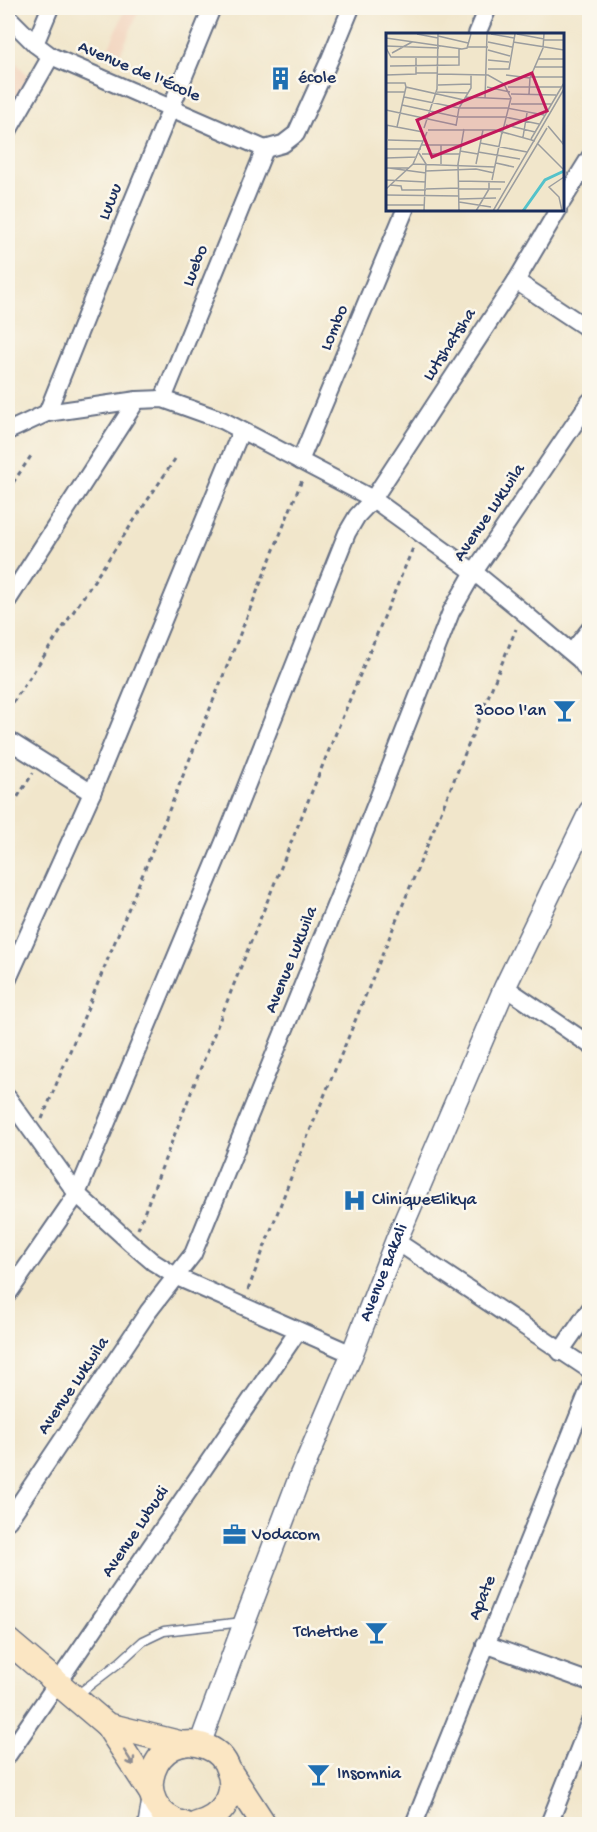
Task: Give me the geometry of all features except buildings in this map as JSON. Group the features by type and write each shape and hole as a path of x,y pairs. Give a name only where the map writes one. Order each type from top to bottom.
{"main road":[{"path":"8,1641 107,1725 152,1795 158,1809 165,1816 204,1823 221,1812 228,1800 231,1786 230,1772"},
{"path":"107,1725 192,1744 219,1754 264,1824"},
{"path":"152,1795 150,1778 161,1756 171,1748 192,1744"}],"street":[{"path":"35,44 50,8"},
{"name":"Luwu","path":"48,413 212,8"},
{"path":"265,149 283,144 296,134 351,8"},
{"path":"477,33 488,8"},
{"name":"Avenue de l'École","path":"8,17 35,44 51,56 265,149"},
{"path":"8,131 51,56"},
{"name":"Luebo","path":"163,399 265,149"},
{"path":"564,199 590,157"},
{"name":"Lombo","path":"304,463 404,212"},
{"name":"Lutshatsha","path":"8,1294 77,1194 226,837 347,533 357,516 373,499 516,281 557,212"},
{"path":"516,281 590,330"},
{"path":"8,431 48,413 137,400 163,399 222,420 373,499 474,572 583,663 590,629"},
{"path":"8,600 137,400"},
{"name":"Avenue Lukwila","path":"8,1521 148,1312 193,1254 357,852 451,612 474,572 590,401"},
{"path":"8,979 92,793 241,431"},
{"path":"8,740 92,793"},
{"name":"Avenue Bakali","path":"192,1744 245,1621 300,1476 352,1354 396,1241 505,987 590,811"},
{"path":"505,987 590,1045"},
{"path":"8,1098 77,1194 153,1262 177,1276 352,1354"},
{"path":"396,1241 590,1370"},
{"path":"560,1352 590,1309"},
{"name":"Avenue Lubudi","path":"8,1755 66,1689 298,1331"},
{"name":"Apate","path":"414,1824 590,1387"},
{"path":"485,1644 590,1682"},
{"path":"549,1824 590,1721"},
{"path":"149,1824 152,1795"}],"lane":[{"path":"66,1689 120,1662 143,1641 164,1631 245,1621"}],"path":[{"path":"8,490 31,456"},
{"path":"8,710 177,456"},
{"path":"35,1137 172,803 304,463"},
{"path":"132,1244 241,964 420,533"},
{"path":"241,1305 293,1172 523,612"},
{"path":"8,812 41,761"}],"shaded area":[{"path":"126,8 140,8 118,59 106,54"},
{"path":"8,54 31,79 8,117"}],"place":[{"name":"école","path":"280,78"},
{"name":"3000 l'an","path":"564,711"},
{"name":"CliniqueElikya","path":"354,1200"},
{"name":"Vodacom","path":"234,1535"},
{"name":"Tchetche","path":"376,1632"},
{"name":"Insomnia","path":"319,1774"}]}
